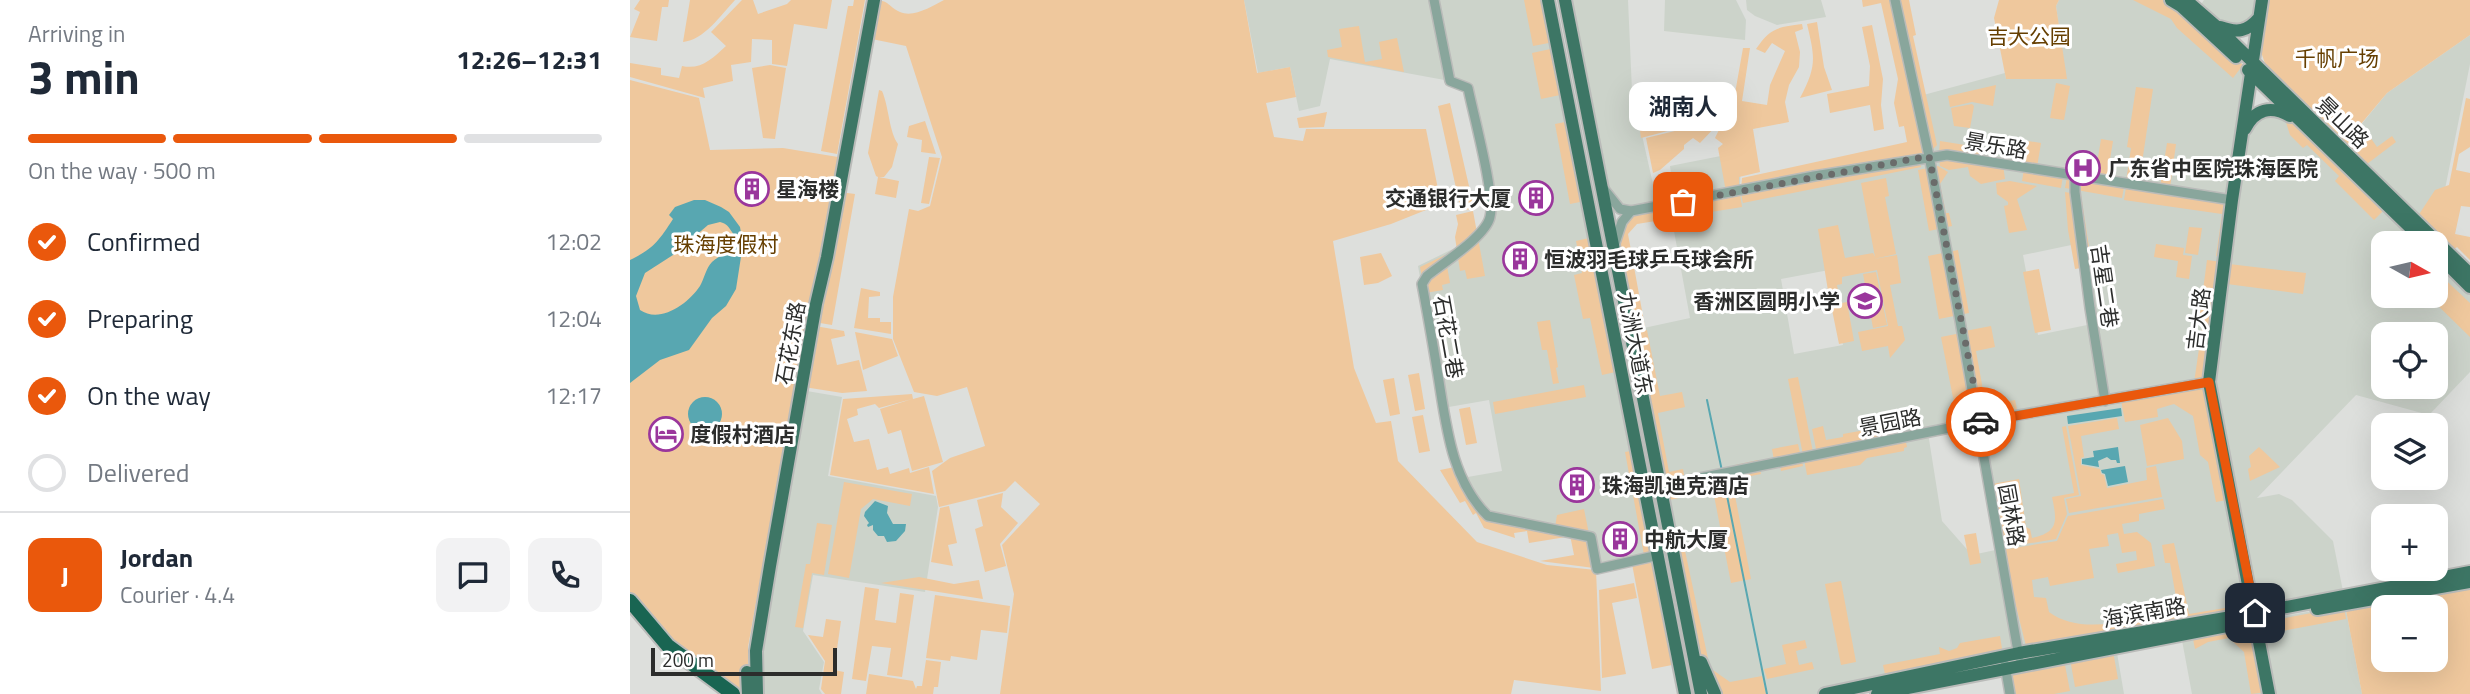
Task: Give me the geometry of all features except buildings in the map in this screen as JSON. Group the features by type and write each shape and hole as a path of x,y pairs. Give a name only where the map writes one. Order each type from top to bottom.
{"highway":[{"path":"630,601 667,646 733,694"},
{"path":"630,615 660,651 721,694"}],"main road":[{"name":"石花东路","path":"748,694 749,648 867,0"},
{"name":"石花东路","path":"757,694 755,667 762,612 816,304 874,0"},
{"name":"九洲大道东","path":"1548,0 1685,694"},
{"name":"九洲大道东","path":"1565,0 1701,694"},
{"name":"景山路","path":"2171,0 2252,67 2268,76 2470,274"},
{"name":"景山路","path":"2186,0 2216,26 2301,121 2414,231"},
{"path":"2262,0 2259,18 2260,49 2268,76"},
{"name":"吉大路","path":"2259,18 2209,382 2269,694"},
{"path":"2216,26 2242,31 2250,28 2259,18"},
{"path":"2241,139 2249,122 2260,111 2278,110 2301,121"},
{"path":"2448,265 2470,287"},
{"name":"海滨南路","path":"2255,617 2470,572"},
{"name":"海滨南路","path":"1825,694 2255,617 2470,582"},
{"path":"1685,614 1715,694"},
{"name":"海滨南路","path":"1877,694 2004,662"}],"street":[{"name":"石花二巷","path":"1434,0 1450,81 1468,88 1490,196 1490,217 1482,232 1427,276 1422,285 1443,408 1454,457 1462,478 1488,516 1591,537 1597,569 1658,555"},
{"name":"园林路","path":"1895,0 1929,156 2020,659"},
{"name":"景乐路","path":"1631,211 1929,156 1947,155 2232,200"},
{"name":"吉星二巷","path":"2075,176 2090,308 2105,401"},
{"path":"1601,184 1620,209 1631,211 1622,222 1614,250"},
{"name":"景园路","path":"1660,486 1979,422 2209,382"},
{"path":"2004,662 2010,694"}],"shaded area":[{"path":"1244,0 1548,0 1659,555 1596,570 1590,538 1488,516 1462,478 1502,471 1489,400 1443,408 1418,266 1463,244 1490,217 1468,88 1450,81 1330,59 1320,106 1299,111 1290,67 1258,73"},
{"path":"1628,0 1632,91 1655,193 1662,205 1620,209 1601,185 1565,1"},
{"path":"1665,0 1736,0 1746,20 1745,40 1664,31"},
{"path":"1746,0 1821,0 1826,17 1777,25 1747,10"},
{"path":"2059,0 2170,0 2198,21 2251,72 2241,136 2252,117 2278,110 2413,231 2371,231 2371,308 2448,308 2448,265 2470,287 2470,372 2448,395 2448,322 2371,322 2371,399 2444,399 2431,413 2422,413 2356,395 2257,498 2279,494 2292,500 2333,541 2344,596 1825,694 1715,694 1704,670 1630,331 1690,318 1669,204 1675,203 1670,166 1741,152 1740,191 1928,156 1916,97 2005,73 2006,79 2066,79 2056,6","holes":["2076,244 2079,269 2084,268 2092,324 2038,335 2023,255","1829,270 1843,345 1794,354 1781,279","1979,422 2000,549 1972,555 1942,521 1928,433"]},
{"path":"2204,0 2262,0 2259,18 2231,31 2198,9"},
{"path":"2470,35 2470,64 2437,231 2427,231 2342,148 2387,93"},
{"path":"801,390 842,397 828,476 936,496 938,507 925,592 813,575 803,631 824,662 819,689 822,694 757,694 755,680"},
{"path":"2345,605 2362,694 2192,694 2181,635"},
{"path":"2116,647 2124,694 2011,694 2005,669"}],"green space":[{"path":"640,0 669,0 668,7 662,7 657,41 630,37 640,12 634,9"},
{"path":"690,0 735,0 705,32 683,42"},
{"path":"742,0 753,0 758,14 787,4 791,0 832,0 827,29 794,24 787,66 772,64 772,40 752,39 751,62 731,65 733,81 703,88 705,98 630,77 630,63 661,68 661,75 679,78 682,66 701,65 711,59 726,46 711,32"},
{"path":"854,0 865,0 837,154 821,151 848,6 853,6"},
{"path":"874,0 886,2 900,12 911,14 944,0 1244,0 1257,73 1290,67 1296,97 1266,103 1274,137 1303,141 1306,129 1426,129 1441,204 1391,224 1333,241 1354,368 1376,423 1391,421 1398,461 1477,542 1547,565 1596,570 1601,691 1514,680 1511,694 1000,694 1014,594 1002,545 1040,504 1015,481 1005,491 939,507 932,471 950,458 985,446 967,387 937,396 914,392 893,339 893,297 909,209 918,211 930,206 942,157 906,46 867,38"},
{"path":"1524,0 1546,0 1554,42 1533,46"},
{"path":"1862,0 1909,0 1916,35 1913,36 1937,145 1927,155 1741,189 1742,178 1907,142 1904,126 1899,127 1894,103 1898,79 1881,3 1863,7"},
{"name":"吉大公园","path":"1999,0 2059,0 2056,6 2067,79 2006,79 1994,18"},
{"path":"2133,0 2168,0 2199,23 2243,65 2233,78 2177,28 2171,19"},
{"name":"千帆广场","path":"2262,0 2470,0 2470,35 2387,93 2361,124 2377,147 2392,136 2396,142 2363,167 2270,78 2260,49"},
{"path":"1817,22 1824,67 1832,90 1800,98 1813,62 1807,24"},
{"path":"1802,24 1803,29 1795,32 1800,52 1799,67 1789,85 1785,102 1789,122 1753,129 1760,172 1739,177 1739,190 1726,192 1718,148 1723,144 1715,138 1734,99 1743,48 1750,48 1742,101 1767,105 1770,85 1785,51 1772,43 1765,53 1756,49 1775,30"},
{"path":"1872,25 1883,79 1881,105 1884,129 1874,131 1870,105 1830,113 1827,94 1869,86 1870,66 1862,27"},
{"path":"1359,26 1365,62 1382,59 1379,42 1397,38 1404,72 1328,57 1327,50 1342,47 1339,29"},
{"path":"1555,48 1565,94 1541,99 1532,53"},
{"path":"770,65 786,68 775,139 763,138 752,68"},
{"name":"珠海度假村","path":"630,80 699,98 710,150 783,148 838,157 748,647 748,694 733,694 679,655 630,601"},
{"path":"1660,83 1675,94 1664,109 1650,112 1645,86"},
{"path":"2056,83 2070,86 2064,120 2050,118"},
{"path":"1996,85 1993,106 1972,102 1950,107 1948,96"},
{"path":"1644,87 1649,113 1664,111 1681,124 1679,128 1641,138 1634,89"},
{"path":"2136,87 2153,89 2139,183 2126,181 2131,148 2127,147"},
{"path":"879,90 882,91 898,144 892,167 884,177 879,177 899,181 896,198 875,194 878,177 868,153"},
{"path":"2466,98 2470,99 2470,147 2459,154 2456,170 2470,173 2470,207 2461,206 2455,234 2470,237 2470,260 2457,247 2450,253 2448,251 2448,231 2428,231 2416,219 2435,190 2449,185"},
{"path":"1450,103 1474,208 1461,211 1438,106"},
{"path":"1972,104 1974,106 1970,128 1954,126 1951,108"},
{"path":"1327,112 1324,127 1299,128 1297,118"},
{"path":"1710,115 1719,123 1700,143 1693,138 1660,170 1653,173 1646,138 1679,130 1690,116 1704,125"},
{"path":"2284,116 2300,123 2387,207 2374,220 2335,181 2339,176 2307,145 2303,148 2290,135"},
{"path":"925,121 936,154 921,152 922,140 907,137 909,126"},
{"path":"1570,121 1585,201 1570,204 1555,124"},
{"path":"2016,139 2041,143 2037,167 2012,163"},
{"path":"2101,139 2113,141 2107,178 2095,176"},
{"path":"1940,141 1984,148 1982,159 1939,153"},
{"path":"2167,143 2176,144 2170,188 2160,187"},
{"path":"929,157 940,158 929,204 921,203"},
{"path":"1939,157 2003,165 2005,179 1981,184 1970,176 1968,167 1949,170 1940,166"},
{"path":"1919,159 1921,167 1743,203 1741,194"},
{"path":"1938,166 1948,172 1940,184 1946,213 1949,213 1952,226 1929,231 1918,170"},
{"path":"2024,169 2063,176 2061,188 2022,181"},
{"path":"2067,177 2124,187 2122,198 2065,188"},
{"path":"1886,178 1889,196 1885,197 1896,254 1874,259 1897,255 1901,283 1890,285 1898,326 1902,326 1905,340 1890,358 1888,346 1862,351 1858,332 1888,326 1877,270 1842,277 1842,284 1837,285 1840,301 1830,303 1818,229 1838,225 1845,258 1873,253 1875,257 1861,183"},
{"path":"2010,181 2037,186 2017,199 2027,230 2009,233 2004,206 2008,205 2008,202 1997,194 1996,183"},
{"path":"2126,187 2230,202 2223,257 2216,256 2222,214 2124,200"},
{"path":"840,192 855,194 832,325 814,322"},
{"path":"2065,192 2081,195 2092,266 2075,269"},
{"path":"1740,194 1742,207 1637,224 1628,234 1645,327 1631,330 1615,250 1618,236 1633,213"},
{"path":"1473,211 1485,276 1467,279 1465,270 1460,271 1455,237 1458,224 1456,215"},
{"path":"2189,227 2202,228 2198,255 2185,253"},
{"path":"1593,237 1620,371 1602,375 1590,318 1583,319 1574,275 1582,273 1576,241"},
{"path":"2156,244 2184,248 2183,255 2192,256 2189,279 2176,277 2178,261 2154,257"},
{"path":"1958,250 1969,313 1939,319 1928,256"},
{"path":"1381,253 1392,276 1378,283 1364,285 1360,257"},
{"path":"1445,255 1450,283 1442,285 1443,290 1425,293 1420,267"},
{"path":"2207,260 2222,262 2207,381 2194,383 2204,314 2200,313"},
{"path":"2229,264 2306,273 2303,294 2227,284"},
{"path":"2039,269 2051,330 2035,333 2023,272"},
{"path":"1876,272 1887,325 1873,328 1863,274"},
{"path":"2448,282 2470,303 2470,337 2440,308 2448,308"},
{"path":"861,288 880,292 880,296 869,297 868,318 891,322 891,334 854,328"},
{"path":"1847,302 1854,341 1839,344 1831,305"},
{"path":"1550,320 1559,383 1553,384 1547,350 1542,350 1537,322"},
{"path":"815,326 844,331 845,336 831,339 837,365 859,360 867,391 842,393 804,387"},
{"path":"1991,326 1995,347 1976,351 1985,401 2002,398 2004,402 2015,400 2018,414 1980,421 1965,331"},
{"path":"1647,330 1660,396 1682,392 1685,407 1658,413 1669,472 1683,469 1688,496 1665,501 1632,333"},
{"path":"855,332 892,339 898,356 863,370"},
{"path":"1961,333 1977,419 1958,423 1941,337"},
{"path":"1419,373 1425,409 1415,411 1408,375"},
{"path":"1798,377 1813,452 1803,455 1788,379"},
{"path":"1394,378 1400,414 1390,416 1383,380"},
{"path":"2208,384 2232,499 2216,502 2208,462 2200,455 2193,416 2174,404 2157,409 2158,417 2125,422 2121,400"},
{"path":"1584,385 1586,397 1495,414 1493,402"},
{"path":"912,394 913,399 924,396 943,462 912,471 901,430 888,434 880,409 912,399 879,408 875,404 857,409 858,415 847,419 854,442 869,439 877,470 888,467 890,474 909,468 910,473 929,467 934,494 830,475 843,399"},
{"path":"1470,407 1477,443 1466,445 1459,409"},
{"path":"1423,415 1430,451 1419,453 1412,417"},
{"path":"2117,418 2119,429 2081,436 2084,457 2081,458 2081,465 2100,469 2107,488 2147,480 2146,468 2156,466 2162,497 2069,513 2066,499 2081,496 2068,426"},
{"path":"2168,418 2182,441 2184,459 2147,466 2140,425"},
{"path":"1901,419 1904,436 1817,454 1812,429 1823,426 1826,440 1876,428 1877,432 1895,428 1894,421"},
{"path":"2066,426 2079,495 2064,498 2067,514 2056,539 2001,548 1992,484 2019,479 2026,527 2030,529 2032,538 2052,529 2055,513 2052,497 2074,493 2062,427"},
{"path":"1905,438 1907,447 1904,451 1867,458 1860,465 1807,475 1804,459"},
{"path":"1798,444 1803,466 1781,471 1780,465 1775,466 1772,449"},
{"path":"2259,447 2280,467 2250,481 2249,456"},
{"path":"1636,450 1656,553 1644,555 1625,452"},
{"path":"1758,460 1761,474 1732,480 1751,579 1731,583 1710,475"},
{"path":"1455,467 1483,514 1567,534 1566,537 1529,543 1527,531 1514,533 1515,538 1484,528 1465,501 1460,503 1440,470"},
{"path":"844,482 912,494 910,506 873,499 861,509 849,578 828,574"},
{"path":"1003,493 1001,507 1018,523 1000,544 1006,566 985,572 975,529 983,526 977,500"},
{"path":"2163,499 2165,509 2139,514 2139,521 2122,524 2124,534 2137,532 2151,543 2155,566 2118,573 2116,564 2137,560 2136,551 2122,553 2118,533 2107,535 2109,546 2089,549 2094,578 2050,586 2048,577 2032,580 2034,597 2046,598 2049,612 2078,624 2112,623 2178,609 2170,563 2165,563 2162,545 2174,543 2189,614 2225,608 2226,616 2027,650 2002,550 2057,541 2068,516"},
{"path":"949,506 957,543 948,545 953,566 931,562 940,508"},
{"path":"1584,509 1589,534 1555,527 1557,515"},
{"path":"817,523 832,525 824,575 812,573 803,628 795,627 806,564 810,564"},
{"path":"1976,533 1981,563 1970,565 1964,535"},
{"path":"1570,535 1588,539 1594,568 1540,561 1574,555"},
{"path":"1684,546 1710,668 1730,682 1762,676 1766,694 1702,694 1674,548"},
{"path":"1657,559 1677,664 1652,669 1632,564"},
{"path":"919,577 954,584 979,580 983,599 881,583"},
{"path":"1841,581 1856,662 1841,665 1825,584"},
{"path":"2470,582 2470,694 2362,694 2345,605 2371,600 2371,672 2448,672 2448,595 2399,595"},
{"path":"1634,583 1637,598 1612,603 1626,674 1602,678 1599,590"},
{"path":"865,587 879,589 875,620 896,623 900,593 914,595 902,677 887,675 891,648 872,646 866,681 852,679"},
{"path":"935,595 1010,606 1007,633 981,630 977,660 951,656 950,661 926,658"},
{"path":"2344,607 2346,619 2261,635 2258,623"},
{"path":"826,619 841,621 834,670 844,672 841,694 825,694 821,689 825,661 808,635 823,637"},
{"path":"2255,622 2268,692 2251,694 2244,652 2229,638 2208,642 2195,649 2192,634"},
{"path":"2000,636 2003,655 1886,679 1883,665 1940,654 1939,647 1949,651 1957,648 1960,643"},
{"path":"1805,640 1807,648 1796,651 1799,665 1812,662 1814,669 1767,679 1764,669 1786,664 1782,645"},
{"path":"2113,651 2118,679 2075,687 2070,659"},
{"path":"926,660 941,662 938,687 934,687 933,694 866,694 869,674 913,681 916,689 917,686 922,686"},
{"path":"2064,660 2070,691 2054,694 2014,694 2009,671"}],"water":[{"path":"694,200 705,200 729,212 740,227 743,244 736,289 726,306 712,318 689,350 660,360 630,383 630,260 645,252 659,239 673,219 669,215 675,207","holes":["720,222 731,230 736,243 731,250 710,264 695,293 681,305 665,313 656,315 640,310 636,296 645,273 673,255 708,225"]},
{"path":"705,397 717,402 722,414 717,426 705,431 693,426 688,414 693,402"},
{"path":"2121,408 2122,416 2068,424 2067,416"},
{"path":"2118,447 2120,463 2107,457 2098,461 2099,467 2082,464 2082,459 2094,457 2093,451"},
{"path":"2125,466 2128,482 2108,486 2101,470"},
{"path":"875,501 888,506 887,513 893,524 906,524 905,531 896,541 887,542 884,536 878,536 873,530 873,525 868,527 865,512"}],"waterway":[{"path":"1707,400 1722,471"},
{"path":"1723,476 1767,694"}],"way so far":[{"path":"1683,202 1929,156 1981,422"}],"place":[{"name":"广东省中医院珠海医院","path":"2083,168"},
{"name":"星海楼","path":"752,189"},
{"name":"交通银行大厦","path":"1536,198"},
{"name":"湖南人","path":"1683,202"},
{"name":"恒波羽毛球乒乓球会所","path":"1520,259"},
{"name":"香洲区圆明小学","path":"1865,301"},
{"name":"度假村酒店","path":"666,434"},
{"name":"珠海凯迪克酒店","path":"1577,485"},
{"name":"中航大厦","path":"1620,539"}],"route":[{"path":"1981,422 2209,382 2255,613"}]}
